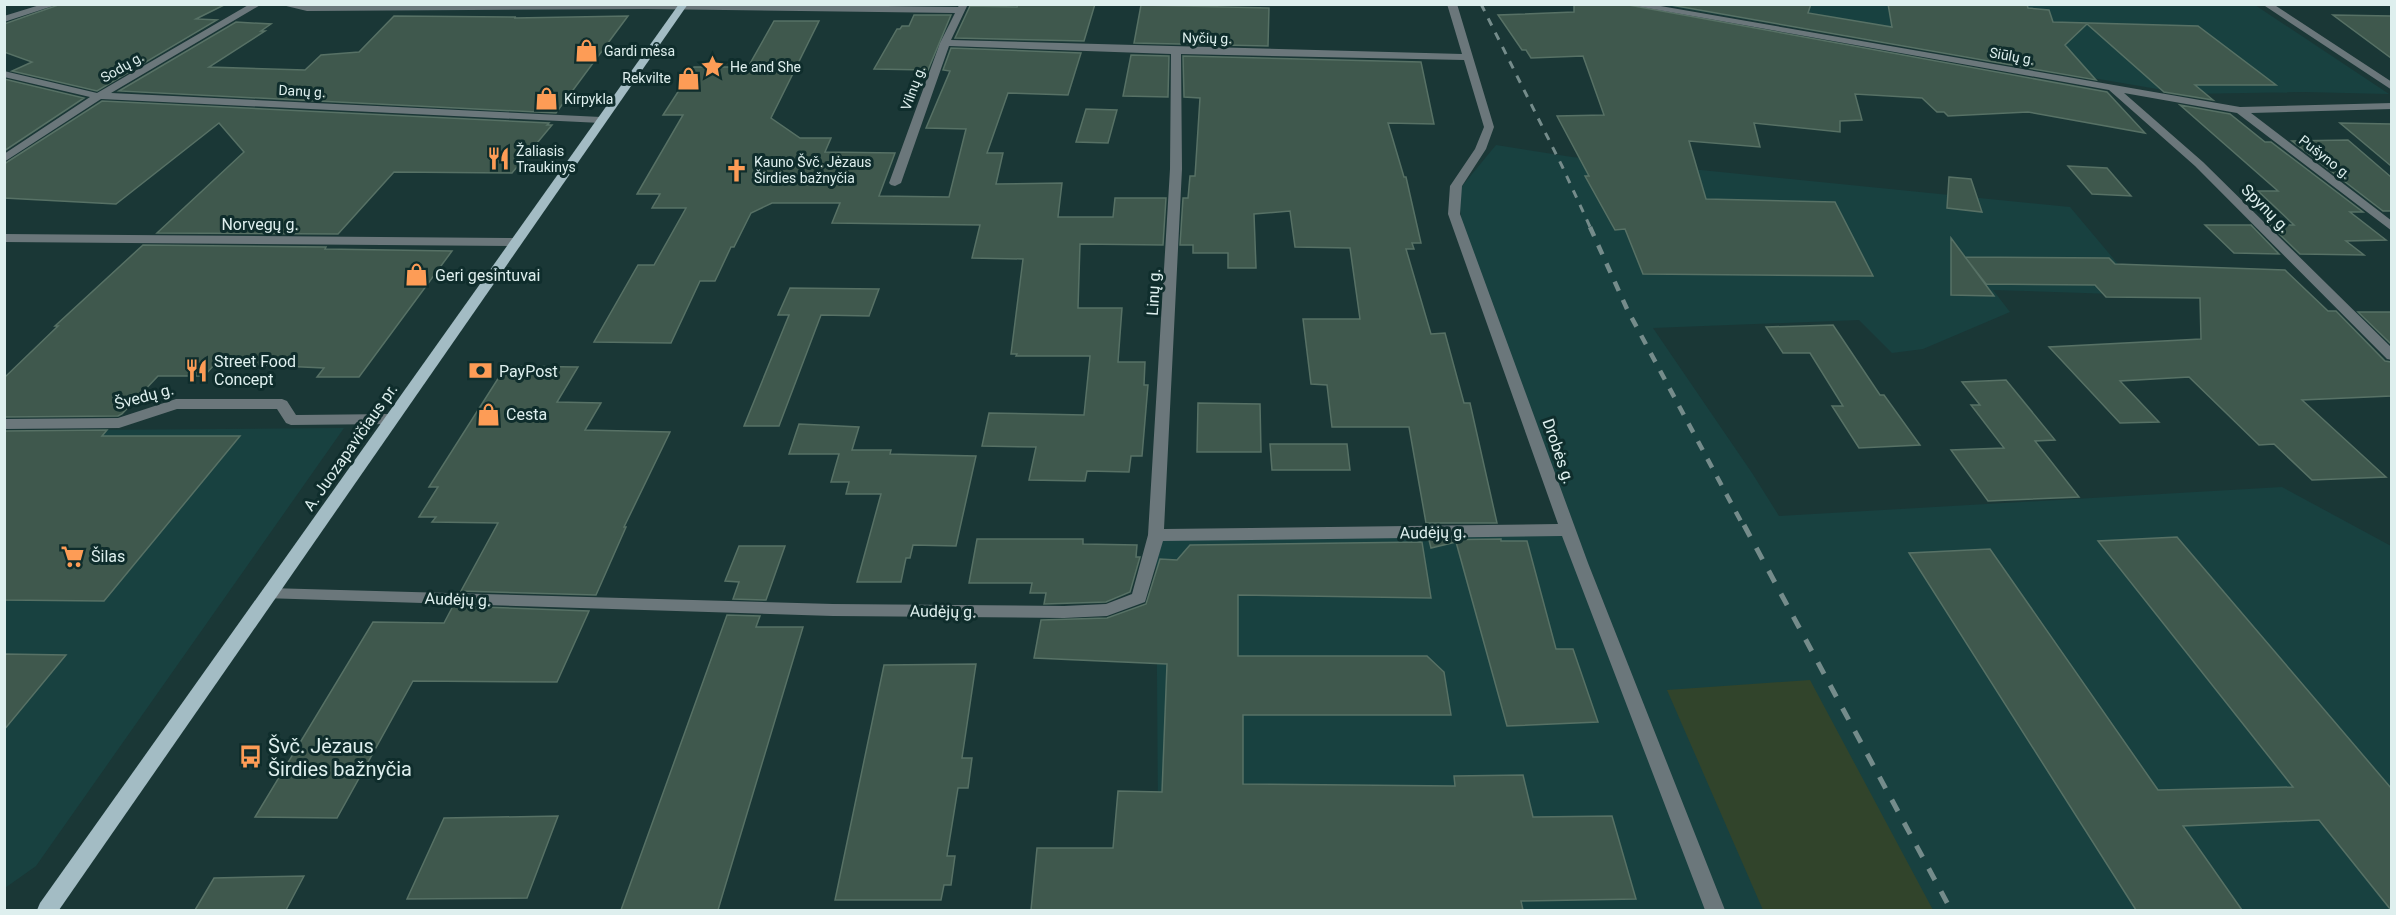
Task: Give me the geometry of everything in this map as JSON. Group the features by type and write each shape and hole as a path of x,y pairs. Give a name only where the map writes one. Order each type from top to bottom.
{"main road":[{"name":"A. Juozapavičiaus pr.","path":"47,910 683,6"}],"street":[{"path":"4,19 55,4"},
{"name":"Sodų g.","path":"4,159 99,96 258,4"},
{"path":"282,4 307,8 683,6 963,8"},
{"name":"Drobės g.","path":"1452,4 1489,127 1487,140 1460,174 1455,184 1452,199 1454,214 1568,530 1715,910"},
{"name":"Siūlų g.","path":"1629,4 2240,110 2391,106"},
{"path":"2266,4 2391,87"},
{"name":"Vilnų g.","path":"895,183 945,43 963,8"},
{"name":"Nyčių g.","path":"945,43 1176,51 1469,57"},
{"name":"Linų g.","path":"1156,535 1176,169 1176,51"},
{"name":"Danų g.","path":"4,74 99,96 601,120"},
{"name":"Spynų g.","path":"2113,88 2199,164 2391,356"},
{"name":"Pušyno g.","path":"2240,110 2391,227"},
{"name":"Norvegų g.","path":"4,238 516,242"},
{"name":"Švedų g.","path":"4,424 119,423 176,404 282,404 291,420 392,419"},
{"name":"Audėjų g.","path":"269,594 833,610 1064,612 1107,610 1139,598 1156,535 1568,530"}],"shaded area":[{"path":"1662,5 2255,5 2389,94 2304,92 2187,94"},
{"path":"1496,145 1572,157 2070,207 2144,295 1993,290 2010,312 1923,349 1892,353 1859,320 1653,328 1779,516 2282,487 2391,546 2391,910 1150,910 1158,815 1156,535 1567,530 1465,251 1458,191"},
{"path":"344,428 36,866 5,888 4,491 22,490 83,430"}],"green space":[{"path":"1810,680 1933,910 1763,910 1667,690"}],"building":[{"path":"61,4 226,4 196,19 217,20 97,91 12,71 32,62 4,52 4,24"},
{"path":"1018,4 1095,4 1084,41 955,38 970,6 1017,7"},
{"path":"1574,4 1623,4 2107,92 2145,133 2028,112 1948,116 1944,112 1937,112 1922,98 1855,94 1862,120 1840,121 1840,132 1754,123 1760,147 1689,141 1706,199 1835,202 1873,276 1643,274 1625,229 1615,230 1585,176 1589,176 1557,116 1604,115 1583,56 1531,58 1526,50 1522,50 1498,15 1574,12"},
{"path":"1665,4 1811,4 1808,13 1892,27 1888,4 2027,4 2028,8 2049,10 2053,22 2198,26 2276,85 2195,85 2213,100 2164,92 2087,24 2065,45 2096,80"},
{"path":"1141,5 1269,8 1268,46 1134,43"},
{"path":"914,15 951,15 928,70 874,69 897,29 909,26"},
{"path":"2333,15 2391,16 2391,58"},
{"path":"394,16 516,17 514,18 628,16 556,113 119,91 236,22 271,24 261,31 265,31 209,67 305,70 321,55 359,52"},
{"path":"774,21 819,21 771,118 800,138 831,138 825,152 895,153 879,196 949,197 966,129 926,128 950,71 943,70 951,48 1081,53 1068,95 1008,93 987,153 1003,153 996,184 1062,183 1058,217 1113,217 1115,198 1166,198 1163,245 1080,244 1078,308 1122,308 1118,362 1145,362 1144,385 1148,385 1142,456 1131,456 1129,472 1087,471 1085,481 1029,480 1036,447 982,446 989,413 1084,415 1090,356 1016,356 1017,354 1011,354 1023,259 972,258 980,225 832,223 840,203 772,203 751,213 715,281 700,281 671,343 594,342 638,265 654,265 686,208 652,208 660,194 637,194 683,115 663,115 694,67 748,67"},
{"path":"1131,55 1169,56 1168,97 1123,96"},
{"path":"1183,56 1421,62 1434,124 1388,123 1404,177 1406,177 1421,243 1412,243 1414,249 1406,249 1431,334 1445,333 1464,403 1470,403 1497,523 1426,523 1409,427 1332,427 1327,385 1311,384 1303,319 1360,319 1350,248 1295,247 1290,211 1254,214 1256,268 1228,268 1228,253 1193,253 1193,245 1180,245 1183,198 1188,198 1190,176 1195,176 1200,98 1184,97"},
{"path":"4,79 84,98 4,151"},
{"path":"102,101 549,123 547,125 552,125 512,173 394,172 338,234 157,233 244,152 219,123 116,204 4,198 4,164"},
{"path":"2180,105 2230,114 2363,212 2350,212 2386,240 2346,241 2364,255 2300,254 2270,225 2294,225 2258,191 2278,191"},
{"path":"1086,109 1117,110 1108,143 1076,142"},
{"path":"2340,123 2391,124 2391,166"},
{"path":"2348,140 2391,177 2391,211 2383,211 2292,141"},
{"path":"2068,166 2107,168 2131,196 2092,194"},
{"path":"1949,177 1971,179 1982,212 1947,208"},
{"path":"2205,225 2251,225 2279,254 2234,253"},
{"path":"1951,238 1994,296 1951,295"},
{"path":"143,245 452,251 359,377 317,377 324,368 216,363 204,376 158,376 118,416 4,417 5,377 58,326 55,326"},
{"path":"1965,257 2109,258 2115,264 2285,270 2328,311 2336,311 2385,361 2391,362 2391,396 2302,400 2386,477 2312,480 2274,444 2259,445 2189,377 2120,381 2159,422 2120,423 2049,347 2201,339 2200,298 2106,297 2095,285 1986,284"},
{"path":"790,288 879,289 869,316 821,315 779,426 744,426 789,315 778,315"},
{"path":"2358,312 2391,312 2391,344"},
{"path":"1833,325 1880,395 1884,395 1920,445 1859,448 1832,406 1843,406 1810,353 1783,353 1766,327"},
{"path":"506,366 578,367 557,402 601,403 585,430 670,432 624,527 626,527 596,595 461,591 498,523 432,522 436,517 419,517 438,487 429,487"},
{"path":"2006,380 2055,440 2035,441 2079,497 1988,501 1951,450 2004,448 1971,405 1980,405 1962,382"},
{"path":"1198,403 1260,404 1261,452 1197,452"},
{"path":"799,424 859,427 852,450 891,450 890,454 976,456 956,546 913,545 910,558 906,558 901,582 857,582 881,494 846,494 849,482 831,482 839,454 789,454"},
{"name":"Šilas","path":"107,430 102,436 240,436 104,601 4,600 4,431"},
{"path":"1270,444 1347,444 1350,470 1272,470"},
{"path":"2177,537 2391,788 2391,910 2319,820 2183,826 2242,910 2136,910 1909,553 1990,549 2158,790 2293,787 2098,541"},
{"path":"977,539 1083,539 1083,544 1137,545 1136,557 1140,557 1130,592 1106,602 1044,604 1046,593 1030,593 1032,583 969,583"},
{"path":"1501,539 1501,541 1527,541 1556,649 1573,649 1598,722 1507,726 1456,542 1431,548 1429,540"},
{"path":"1422,542 1431,598 1238,595 1238,656 1427,656 1444,672 1451,715 1243,715 1243,784 1455,786 1454,776 1523,775 1533,817 1612,816 1636,899 1521,901 1523,910 1031,910 1037,848 1113,848 1118,791 1162,792 1167,664 1034,658 1041,620 1107,618 1146,604 1160,559 1177,560 1190,545"},
{"path":"739,546 785,546 766,600 733,599 739,582 725,581"},
{"path":"453,606 589,611 557,682 413,681 337,818 255,817 373,622 444,623"},
{"path":"727,615 760,616 756,627 803,627 718,910 621,910"},
{"path":"4,654 66,655 4,730"},
{"path":"976,664 962,758 972,758 968,788 958,788 947,856 955,856 951,885 944,885 941,900 835,900 884,665"},
{"path":"558,816 527,898 407,899 444,818"},
{"path":"304,876 286,910 195,910 214,878"}],"railway":[{"path":"1481,4 1591,229"},
{"path":"1590,227 1627,309 1744,527"},
{"path":"1744,525 1951,910"}],"place":[{"name":"Gardi mėsa","path":"586,51"},
{"name":"He and She","path":"712,67"},
{"name":"Rekvilte","path":"689,78"},
{"name":"Kirpykla","path":"546,99"},
{"name":"Žaliasis Traukinys","path":"498,159"},
{"name":"Kauno Švč. Jėzaus Širdies bažnyčia","path":"736,170"},
{"name":"Geri gesintuvai","path":"417,275"},
{"name":"Street Food Concept","path":"196,370"},
{"name":"PayPost","path":"481,371"},
{"name":"Cesta","path":"488,414"},
{"name":"Šilas","path":"73,556"},
{"name":"Švč. Jėzaus Širdies bažnyčia","path":"250,757"}]}
